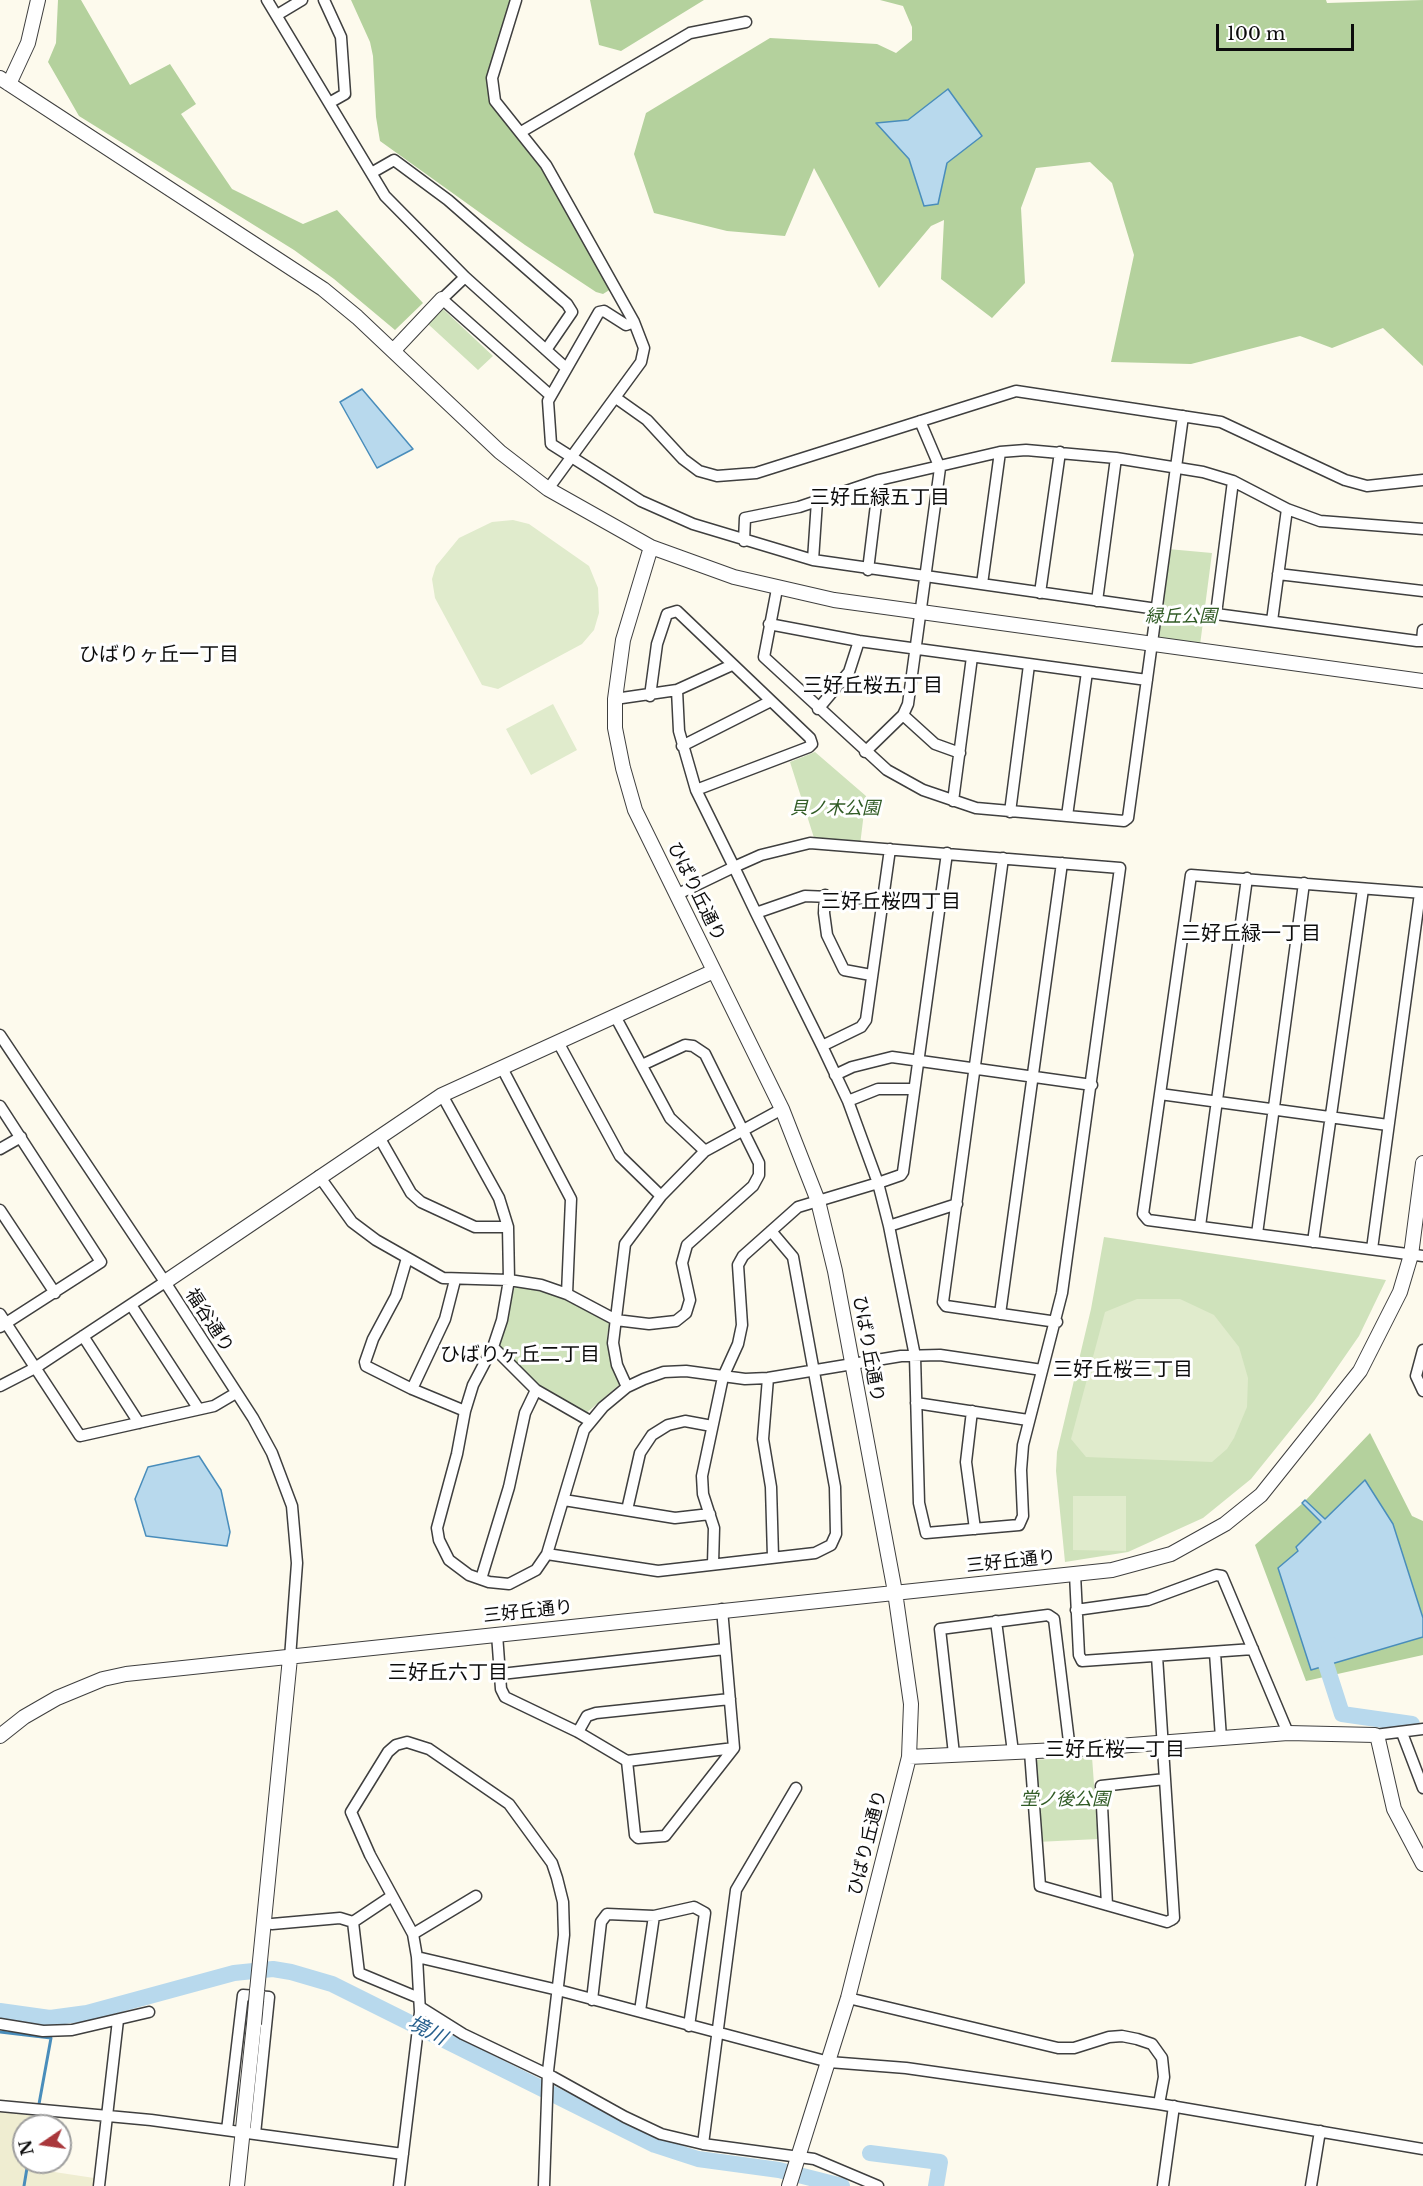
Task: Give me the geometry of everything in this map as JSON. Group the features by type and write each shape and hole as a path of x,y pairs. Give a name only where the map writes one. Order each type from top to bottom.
{"street":[{"path":"38,0 28,43 5,81 299,271 341,303 500,452 548,489 651,547 715,572 777,589 922,612 1423,681"},
{"path":"267,0 373,172 385,196 465,277 566,368"},
{"path":"277,15 302,0"},
{"path":"324,0 341,37 345,94 329,103"},
{"path":"516,0 492,88 499,108 546,165 643,342 641,362 548,489"},
{"path":"521,132 690,33 746,22"},
{"path":"373,172 394,160 474,222 567,304 572,312 546,351"},
{"path":"393,351 465,277"},
{"path":"442,299 550,395"},
{"path":"634,322 626,325 604,311 599,312 548,401 550,441 570,458 641,501 693,524 813,560 868,570 1157,609"},
{"path":"616,398 647,420 683,459 699,471 717,476 756,473 1016,391 1221,422 1355,483 1380,486 1423,480"},
{"path":"777,589 764,657 865,752 904,780 953,801 976,808 1125,821 1128,818 1153,644 1183,416"},
{"path":"865,752 903,715 908,704 940,468 920,421"},
{"path":"744,541 745,518 817,501 843,490 879,480 940,468 1000,452 1060,452 1116,458 1203,472 1233,481 1287,509 1334,524 1423,529"},
{"path":"982,584 1000,452"},
{"path":"1040,593 1060,452"},
{"path":"1097,601 1116,458"},
{"path":"868,570 879,480"},
{"path":"1233,481 1215,611 1219,615 1417,641 1422,640 1423,630"},
{"path":"813,560 817,501"},
{"path":"1272,621 1287,509"},
{"name":"ひばり丘通り","path":"651,547 623,640 615,699 615,729 635,810 783,1109 818,1201 835,1271 895,1592 911,1704 909,1757 848,1998 789,2186"},
{"path":"1278,574 1423,591"},
{"path":"650,696 656,649 667,614 677,611 810,738 812,744 809,747 696,790"},
{"path":"770,624 859,641 1147,680"},
{"path":"818,709 849,672 859,641"},
{"path":"953,801 972,657"},
{"path":"615,699 650,696 677,690 732,665"},
{"path":"1010,812 1029,665"},
{"path":"1067,816 1088,672"},
{"path":"677,690 677,717 682,746 696,790 734,867 756,913 822,1046 848,1101 878,1183 890,1226 915,1356 919,1503 926,1533 1017,1525 1023,1519 1021,1470 1028,1420 1057,1322 1121,873 1117,866 810,843 777,849 734,867 678,894"},
{"path":"682,746 771,701"},
{"path":"903,715 934,744 960,753"},
{"path":"822,1046 864,1024 890,849"},
{"path":"713,1564 714,1528 704,1494 702,1476 723,1377 738,1344 742,1325 738,1265 743,1256 798,1207 878,1183 901,1175 903,1172 947,853"},
{"path":"1003,858 944,1305 1057,1322"},
{"path":"1000,1314 1062,863"},
{"path":"1371,1249 1421,893 1194,874 1189,879 1143,1214 1148,1220 1417,1256"},
{"path":"1200,1226 1247,878"},
{"path":"1257,1234 1304,883"},
{"path":"1313,1242 1363,888"},
{"path":"756,913 798,897 825,895 882,899"},
{"path":"825,895 824,912 827,935 844,970 871,975"},
{"path":"0,1386 35,1368 84,1336 442,1095 714,971"},
{"path":"615,1016 670,1118 705,1151"},
{"name":"福谷通り","path":"0,1035 165,1282 272,1453 292,1506 297,1563 290,1658"},
{"path":"558,1042 620,1156 661,1196"},
{"path":"319,1176 352,1222 406,1258 443,1278 508,1280 548,1286 616,1320 649,1324 676,1321 686,1313 690,1300 682,1263 687,1245 749,1189 759,1175 759,1163 708,1059 698,1049 682,1046 642,1065"},
{"path":"835,1075 882,1059 918,1059 1092,1085"},
{"path":"502,1068 571,1199 567,1294"},
{"path":"848,1101 878,1089 914,1089"},
{"path":"1160,1094 1388,1125"},
{"path":"442,1095 499,1198 508,1227 508,1280 502,1320 493,1347 473,1385 437,1528 439,1540 449,1560 457,1568 498,1584 520,1581 536,1570 547,1554 578,1445 590,1421 627,1387 657,1374 674,1371 723,1377 768,1378 852,1363 940,1355 1042,1370"},
{"path":"0,1106 101,1262 3,1326"},
{"path":"627,1387 615,1356 616,1320 625,1244 661,1196 705,1151 783,1109"},
{"path":"0,1149 21,1137"},
{"path":"379,1137 411,1193 421,1202 475,1227 508,1227"},
{"name":"三好丘通り","path":"0,1736 24,1717 57,1698 103,1679 142,1671 290,1658 497,1634 1075,1574 1124,1568 1171,1554 1225,1524 1261,1495 1306,1441 1370,1356 1417,1256 1423,1163"},
{"path":"890,1226 957,1204"},
{"path":"0,1210 55,1293"},
{"path":"547,1554 658,1571 821,1552 831,1545 836,1534 835,1486 793,1257 771,1230"},
{"path":"406,1258 396,1296 373,1339 365,1362 366,1366 412,1389 465,1411"},
{"path":"412,1389 445,1318 455,1280"},
{"path":"131,1305 198,1408"},
{"path":"0,1314 3,1326 35,1368 77,1434 84,1436 214,1406 236,1393"},
{"path":"84,1336 139,1423"},
{"path":"493,1347 536,1390 590,1421"},
{"path":"1423,1350 1416,1376 1423,1390"},
{"path":"768,1378 763,1439 771,1487 773,1557"},
{"path":"481,1579 509,1487 525,1413 536,1390"},
{"path":"916,1403 1028,1420"},
{"path":"972,1411 966,1462 975,1529"},
{"path":"627,1510 640,1453 652,1435 668,1425 685,1421 712,1426"},
{"path":"564,1500 684,1518 710,1514"},
{"path":"1075,1574 1079,1655 1082,1661 1252,1649"},
{"path":"1076,1610 1148,1600 1220,1575 1288,1733"},
{"path":"627,1761 635,1835 638,1838 665,1836 734,1748 722,1610"},
{"path":"954,1754 940,1629 1048,1615 1054,1619 1070,1750"},
{"path":"996,1621 1013,1752"},
{"path":"497,1634 505,1697 578,1732 627,1761 734,1748"},
{"path":"501,1674 725,1649"},
{"path":"1215,1653 1221,1738"},
{"path":"1030,1752 1040,1886 1167,1922 1174,1918 1157,1656"},
{"path":"248,2133 254,2024 290,1658"},
{"path":"578,1732 587,1716 596,1713 730,1699"},
{"path":"909,1757 1070,1750 1288,1733 1375,1735 1423,1729"},
{"path":"1402,1733 1423,1788"},
{"path":"1375,1735 1378,1739 1394,1809 1422,1860"},
{"path":"399,2186 420,2006 417,1956 413,1934 351,1812 388,1752 401,1743 414,1743 429,1749 460,1772 499,1795 519,1816 552,1863 563,1902 564,1991 548,2078 544,2186"},
{"path":"1107,1905 1101,1786 1165,1779"},
{"path":"703,2144 736,1890 796,1788"},
{"path":"353,1922 392,1896"},
{"path":"413,1934 476,1896"},
{"path":"592,2000 601,1923 608,1914 654,1916 694,1907 705,1913 689,2026"},
{"path":"640,2011 654,1916"},
{"path":"272,1924 340,1918 353,1922"},
{"path":"353,1922 359,1973 420,2006 463,2034 625,2117 661,2134 703,2144 814,2159 878,2186"},
{"path":"417,1956 564,1991 829,2062 906,2068 1174,2106 1423,2149"},
{"path":"227,2130 243,1995 269,1996 248,2133 237,2186"},
{"path":"848,1998 1058,2048 1074,2048 1109,2037 1122,2036 1152,2044 1162,2058 1164,2077 1159,2104"},
{"path":"0,2024 56,2031 149,2012"},
{"path":"99,2186 118,2020"},
{"path":"0,2106 227,2130 403,2154"},
{"path":"1163,2186 1174,2106"},
{"path":"1311,2186 1320,2131"}],"shaded area":[{"path":"0,2111 22,2114 12,2114 12,2174 68,2174 94,2178 93,2186 0,2186"}],"green space":[{"path":"58,0 81,0 130,85 170,64 196,104 181,114 232,189 303,224 337,210 423,303 395,330 334,279 294,250 79,116 48,62 56,43"},
{"path":"351,0 513,0 488,77 490,101 544,167 611,289 603,294 596,292 525,245 380,141 376,117 373,56 370,42"},
{"path":"590,0 704,0 621,51 599,45"},
{"path":"880,0 1326,0 1327,3 1423,0 1423,366 1383,328 1332,348 1300,336 1191,364 1111,362 1134,255 1112,183 1090,162 1036,168 1021,208 1025,283 992,318 941,279 944,220 931,226 879,288 814,168 785,236 727,231 654,213 634,154 646,113 770,38 877,44 896,53 912,40 912,27 903,6"},
{"path":"443,309 493,356 478,370 428,324"},
{"path":"513,520 529,524 589,566 598,588 599,613 594,630 582,644 498,689 482,685 435,598 432,579 436,566 459,538 492,522"},
{"name":"緑丘公園","path":"1168,549 1212,553 1200,645 1155,640"},
{"path":"553,704 577,750 531,775 506,729"},
{"name":"貝ノ木公園","path":"815,752 866,796 860,845 815,841 790,762"},
{"path":"1104,1237 1386,1280 1359,1336 1314,1401 1251,1479 1203,1518 1128,1552 1065,1562 1056,1471 1057,1452 1091,1309"},
{"path":"515,1285 559,1296 611,1319 607,1335 610,1358 620,1384 584,1415 536,1383 499,1348"},
{"path":"1137,1299 1180,1299 1214,1315 1239,1347 1248,1378 1247,1407 1227,1449 1212,1462 1086,1457 1071,1439 1105,1312"},
{"path":"1370,1433 1412,1516 1423,1521 1423,1655 1306,1681 1255,1545 1304,1502"},
{"path":"1073,1496 1126,1496 1126,1551 1073,1550"},
{"name":"堂ノ後公園","path":"1092,1757 1098,1839 1037,1842 1031,1760"}],"water":[{"path":"948,89 982,136 947,163 938,204 924,206 909,159 876,123 908,120"},
{"path":"362,389 413,449 377,468 340,402"},
{"path":"199,1456 221,1490 230,1532 227,1546 146,1536 135,1499 148,1467"},
{"path":"1365,1480 1393,1524 1423,1618 1423,1637 1311,1670 1278,1568 1298,1551 1296,1547 1321,1522 1302,1503 1305,1500 1325,1519"}],"waterway":[{"path":"1331,1645 1325,1661 1342,1714 1412,1724"},
{"name":"境川","path":"0,2011 50,2018 87,2013 234,1973 273,1969 291,1972 332,1984 655,2145 698,2159 779,2170 842,2186"},
{"path":"0,2032 51,2038 37,2114"},
{"path":"870,2153 940,2162 936,2186"},
{"path":"24,2186 26,2174"}],"district":[{"name":"三好丘緑五丁目","path":"880,498"},
{"name":"ひばりヶ丘一丁目","path":"159,655"},
{"name":"三好丘桜五丁目","path":"873,686"},
{"name":"三好丘桜四丁目","path":"891,902"},
{"name":"三好丘緑一丁目","path":"1251,934"},
{"name":"ひばりヶ丘二丁目","path":"520,1355"},
{"name":"三好丘桜三丁目","path":"1123,1370"},
{"name":"三好丘六丁目","path":"448,1673"},
{"name":"三好丘桜一丁目","path":"1115,1750"}]}
